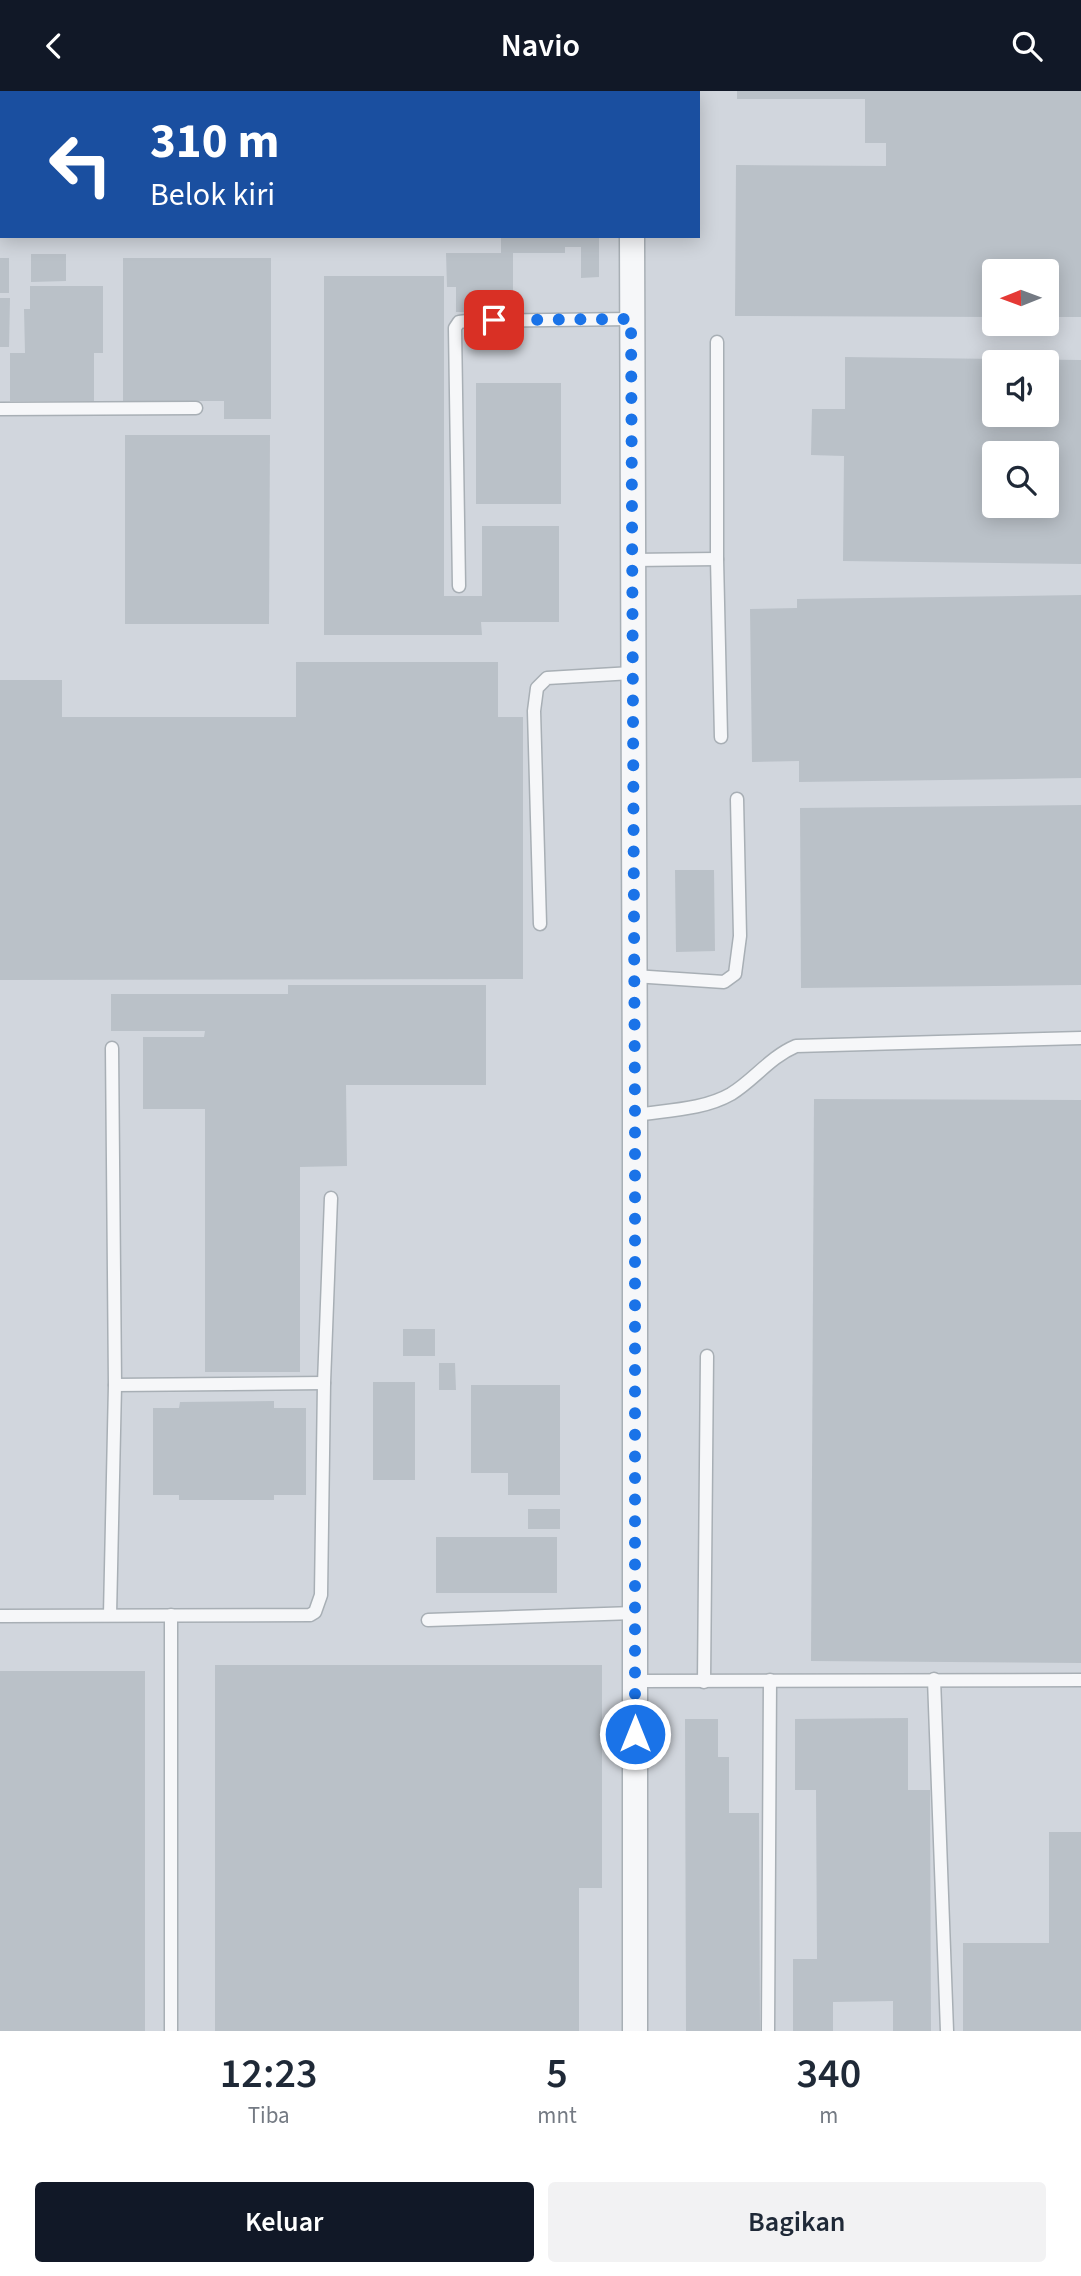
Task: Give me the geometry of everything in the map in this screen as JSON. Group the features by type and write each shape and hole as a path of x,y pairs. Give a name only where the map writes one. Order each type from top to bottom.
{"street":[{"path":"632,238 635,2031"}],"lane":[{"path":"459,586 455,328 459,322 467,321 631,319"},
{"path":"717,342 717,559 721,737"},
{"path":"0,409 195,408"},
{"path":"632,559 717,559"},
{"path":"540,924 534,711 537,688 547,678 632,673"},
{"path":"634,976 724,982 735,974 740,936 737,799"},
{"path":"635,1115 709,1103 732,1093 780,1052 796,1046 1081,1038"},
{"path":"110,1615 115,1385 112,1048"},
{"path":"0,1616 310,1615 318,1608 321,1595 324,1383 331,1198"},
{"path":"704,1682 707,1356"},
{"path":"115,1385 324,1383"},
{"path":"428,1621 634,1613"},
{"path":"171,2031 172,1615"},
{"path":"934,1679 947,2031"},
{"path":"768,2031 770,1680"},
{"path":"635,1681 1081,1680"}],"shaded area":[{"path":"700,91 1081,91 1081,2031 0,2031 0,238 700,238"}],"building":[{"path":"737,91 1081,91 1081,317 1059,317 1059,259 982,259 982,317 735,316 736,165 886,166 886,143 865,143 865,99 737,99"},
{"path":"501,238 599,238 599,277 581,278 581,247 565,247 565,253 513,253 513,312 456,312 456,287 447,287 446,253 501,253"},
{"path":"31,254 66,254 66,281 31,282"},
{"path":"0,258 9,258 9,293 0,293"},
{"path":"123,258 271,258 271,419 224,419 224,401 123,401"},
{"path":"324,276 444,276 444,596 482,596 482,526 559,526 559,622 481,622 482,635 324,635"},
{"path":"30,286 103,286 103,353 94,353 94,401 10,401 10,353 25,353 24,309 30,309"},
{"path":"0,298 10,298 9,347 0,347"},
{"path":"845,357 982,359 982,427 1059,427 1059,360 1081,360 1081,564 843,561 844,456 811,455 812,409 845,409"},
{"path":"476,383 561,383 561,504 476,504"},
{"path":"125,435 270,435 269,624 125,624"},
{"path":"1081,595 1081,778 799,782 799,761 752,762 750,609 797,608 797,599"},
{"path":"296,662 498,662 498,717 523,717 523,979 0,980 0,680 62,680 62,717 296,717"},
{"path":"1081,805 1081,985 801,988 800,808"},
{"path":"675,870 714,870 715,951 676,952"},
{"path":"288,985 486,985 486,1085 346,1085 347,1166 300,1167 300,1372 205,1372 205,1109 143,1109 143,1037 204,1037 205,1031 111,1031 111,994 288,994"},
{"path":"814,1099 1081,1100 1081,1663 811,1661"},
{"path":"403,1329 435,1329 435,1356 403,1356"},
{"path":"439,1363 455,1363 456,1390 439,1390"},
{"path":"373,1382 415,1382 415,1480 373,1480"},
{"path":"471,1385 560,1385 560,1495 508,1495 508,1473 471,1473"},
{"path":"274,1401 274,1408 306,1408 306,1495 274,1495 274,1500 179,1500 179,1495 153,1495 153,1408 179,1408 180,1402"},
{"path":"528,1509 560,1509 560,1529 528,1529"},
{"path":"436,1537 557,1537 557,1593 436,1593"},
{"path":"215,1665 602,1665 602,1888 579,1888 579,2031 215,2031"},
{"path":"0,1671 145,1671 145,2031 0,2031"},
{"path":"908,1718 908,1790 930,1790 931,2031 893,2031 893,2001 833,2002 833,2031 793,2031 793,1959 817,1959 816,1790 795,1790 795,1719"},
{"path":"685,1719 718,1719 718,1757 729,1757 729,1813 759,1813 760,2031 686,2031"},
{"path":"1049,1832 1081,1832 1081,2031 963,2031 963,1943 1049,1943"}],"route":[{"path":"494,320 631,319 635,1734"}]}
